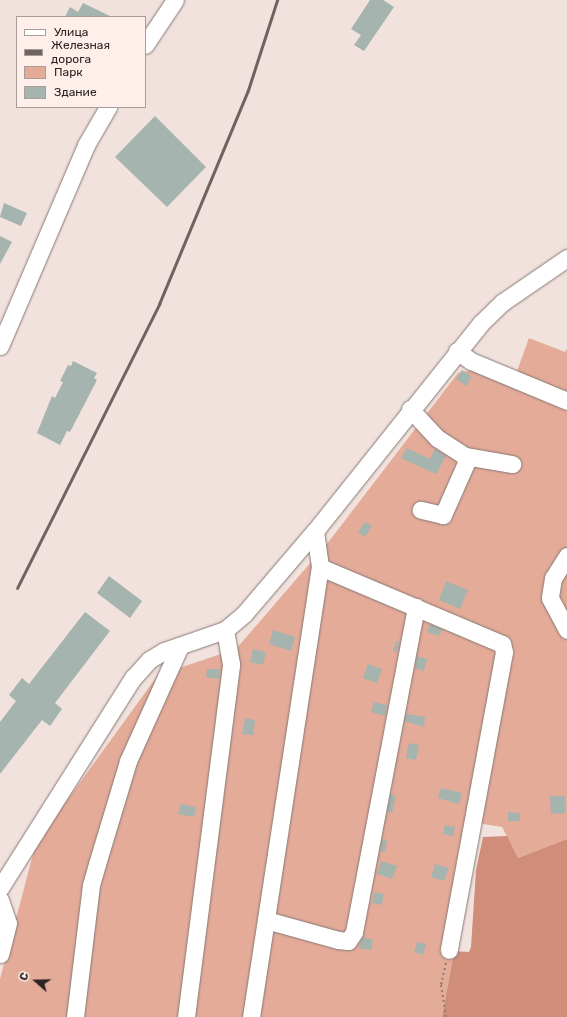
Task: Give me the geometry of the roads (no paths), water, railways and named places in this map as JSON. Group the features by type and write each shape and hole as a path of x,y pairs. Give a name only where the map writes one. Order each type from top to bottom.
{"street":[{"path":"146,44 175,0"},
{"path":"0,346 86,146 107,108"},
{"path":"0,888 133,678 149,660 180,646 225,630 244,614 315,531 457,351 503,302 567,258"},
{"path":"457,351 471,361 567,401"},
{"path":"410,409 437,438 464,456 512,464"},
{"path":"421,510 443,514 466,463 464,456"},
{"path":"251,1017 320,567 315,531"},
{"path":"567,556 553,578 550,598 567,630"},
{"path":"320,567 491,638 502,644 504,652 449,950"},
{"path":"266,920 338,940 348,941 354,932 416,607"},
{"path":"186,1017 232,664 225,630"},
{"path":"75,1017 92,885 97,864 128,761 180,646"},
{"path":"0,900 8,923 0,954"}],"railway":[{"path":"17,588 159,304 248,90 277,0"}]}
